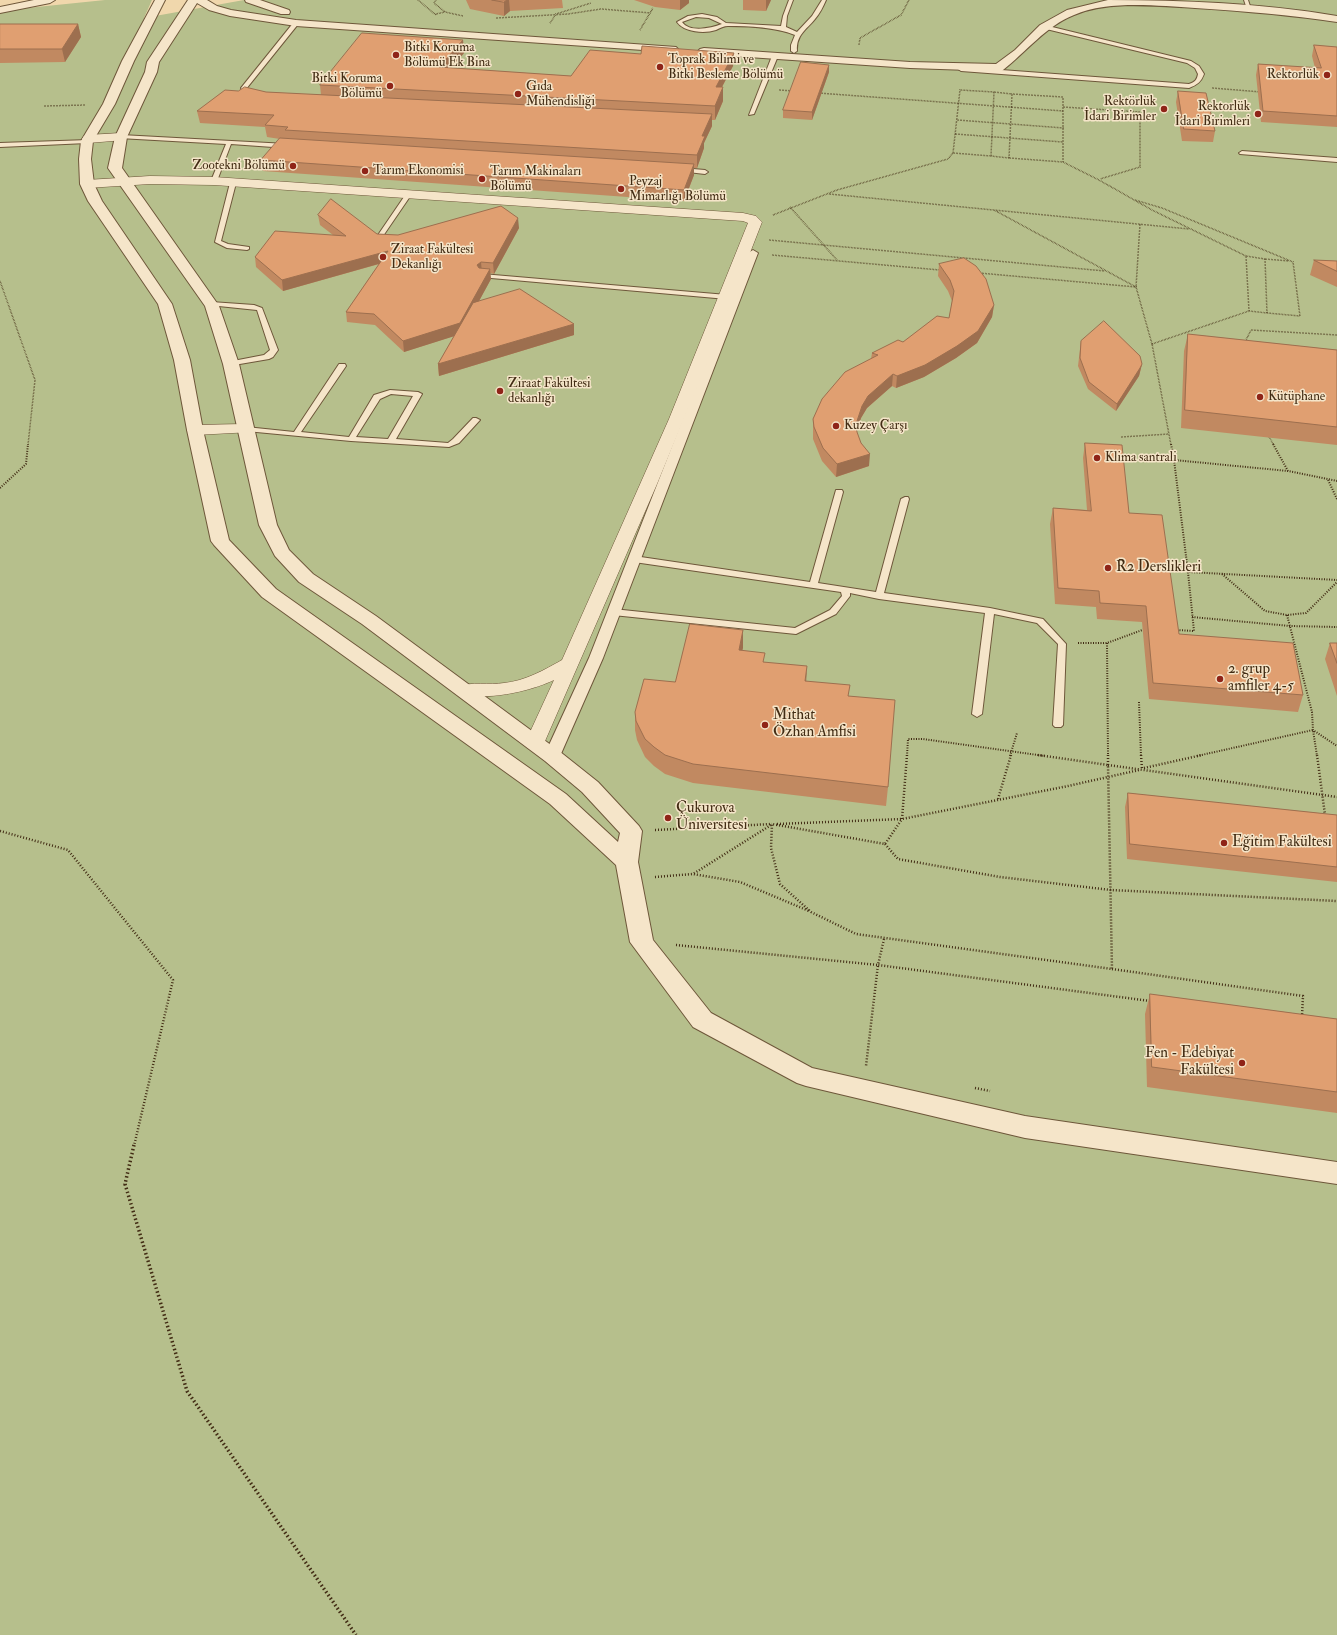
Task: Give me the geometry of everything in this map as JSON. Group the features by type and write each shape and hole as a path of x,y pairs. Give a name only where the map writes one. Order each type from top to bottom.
{"street":[{"path":"0,10 50,0"},
{"path":"182,1 230,13 296,23 680,46 302,16 278,11 250,0"},
{"path":"182,1 128,60 109,104 87,140 85,159 87,184 95,202 165,304 182,360 195,430 220,541 269,592 558,799 628,870"},
{"path":"182,1 153,62 151,72 121,137 115,168 131,193 211,304 231,364 268,525 281,552 306,578 369,620 535,742 590,786 631,831 628,870 642,942 702,1020 806,1076 1025,1127 1337,1173"},
{"path":"1019,52 983,61 908,59 794,51 695,47 775,56 910,65 999,68 1019,52 1044,27 1071,12 1109,3 1153,2 1247,4 1337,18"},
{"path":"87,140 121,137"},
{"path":"87,184 124,180 174,179 214,181 743,217 751,219 755,222 673,429 535,742"},
{"path":"552,756 596,658 612,612 634,560 753,253"},
{"path":"195,430 246,429"},
{"path":"464,690 505,689 532,683 570,664"}],"lane":[{"path":"783,28 785,16 791,0"},
{"path":"794,51 793,45 796,34 814,17 824,0"},
{"path":"725,24 720,19 706,16 689,17 679,22 683,27 697,30 714,29 725,24 783,28 796,34"},
{"path":"259,95 246,93 243,90 296,23"},
{"path":"910,65 1189,86 1197,84 1201,74 1197,67 1189,62 1044,27"},
{"path":"751,114 775,56"},
{"path":"121,137 293,146"},
{"path":"0,145 87,140"},
{"path":"214,181 229,142"},
{"path":"1242,153 1337,160"},
{"path":"674,170 705,172"},
{"path":"233,183 218,242 227,246 247,248"},
{"path":"380,235 408,195"},
{"path":"482,276 726,297"},
{"path":"211,304 254,307 260,309 263,315 274,350 266,357 231,364"},
{"path":"296,434 342,366"},
{"path":"351,439 376,397 390,392 418,394 390,441"},
{"path":"246,429 351,439 449,445 456,441 476,420"},
{"path":"813,586 839,492"},
{"path":"878,596 905,499"},
{"path":"634,560 990,611 1040,621 1062,644 1058,725"},
{"path":"612,612 796,631 833,612 846,596 846,591"},
{"path":"977,714 990,611"}],"path":[{"path":"418,0 436,14"},
{"path":"436,0 434,3 445,12"},
{"path":"858,55 860,38 901,15 909,0"},
{"path":"556,14 591,3"},
{"path":"641,28 653,8"},
{"path":"490,19 568,14 601,9 651,13"},
{"path":"427,26 436,14 445,12 468,17"},
{"path":"1189,86 1266,92"},
{"path":"762,88 801,92"},
{"path":"772,215 827,194 948,159 953,153 960,90 1063,97 1063,162"},
{"path":"990,156 994,92"},
{"path":"817,93 1063,111"},
{"path":"1009,158 1012,94"},
{"path":"44,106 109,104"},
{"path":"1063,107 1140,112 1140,167 1100,180"},
{"path":"957,120 1064,128"},
{"path":"955,134 1063,142"},
{"path":"953,153 1063,162 1100,180 1190,229 1246,256 1293,262"},
{"path":"827,194 1190,229"},
{"path":"1135,200 1162,208 1293,262"},
{"path":"790,207 838,261"},
{"path":"994,210 1136,287"},
{"path":"1140,224 1136,287 1152,344 1174,460 1194,632 1171,629"},
{"path":"766,239 825,246 1107,272"},
{"path":"753,253 940,270"},
{"path":"1246,256 1249,311"},
{"path":"1265,259 1267,313"},
{"path":"1152,344 1249,311 1300,316 1293,262"},
{"path":"979,273 1136,287"},
{"path":"0,281 35,380 26,464 0,488"},
{"path":"1244,343 1251,330 1337,335"},
{"path":"1121,437 1169,434"},
{"path":"1269,437 1288,471"},
{"path":"1174,460 1288,471 1337,481"},
{"path":"1328,480 1337,499"},
{"path":"1188,572 1337,581"},
{"path":"1221,574 1265,611 1287,615 1306,613 1337,581"},
{"path":"1287,615 1312,712 1313,730 1325,815"},
{"path":"1192,617 1290,626 1337,627"},
{"path":"1062,644 1107,643 1149,627"},
{"path":"1107,643 1112,969"},
{"path":"1139,702 1142,769"},
{"path":"631,831 902,819 1108,777 1313,730 1337,746"},
{"path":"998,799 1017,733"},
{"path":"885,844 902,819 908,739 923,739 1337,797"},
{"path":"693,874 772,824 885,844 898,859 1000,877 1110,890 1168,894 1246,895 1337,901"},
{"path":"772,824 771,848 780,884 811,912"},
{"path":"0,830 68,850 173,980 125,1184 187,1391 356,1635"},
{"path":"628,870 693,874 740,882 811,912 856,934 1303,996 1302,1022"},
{"path":"873,1068 866,1066 878,965 884,939"},
{"path":"642,942 878,965 1155,1002"},
{"path":"967,1086 990,1091"}],"green space":[{"name":"Çukurova Üniversitesi","path":"105,0 152,0 144,18 244,0 1337,0 1337,1635 0,1635 0,13 27,8"}],"building":[{"path":"492,0 507,0 504,2"},
{"path":"0,24 78,24 62,49 0,49"},
{"path":"362,33 463,40 439,67 571,76 590,50 641,54 642,46 734,53 716,87 723,87 715,106 320,85"},
{"path":"1314,45 1337,47 1337,116 1263,111 1258,64 1321,68"},
{"path":"801,62 829,65 812,112 783,110"},
{"path":"245,87 266,92 712,114 702,136 705,136 697,155 285,130 288,127 265,125 274,115 197,111 225,90 238,91"},
{"path":"1178,91 1206,93 1215,131 1184,129"},
{"path":"280,138 694,164 684,190 261,160"},
{"path":"331,199 377,234 398,235 501,206 518,218 493,263 481,262 477,265 479,268 490,269 460,323 403,341 374,314 346,312 388,251 282,280 255,257 275,231 346,236 318,215"},
{"path":"964,258 976,266 986,279 994,305 978,331 957,346 925,365 897,376 893,374 868,396 862,406 856,424 861,443 870,454 837,464 823,448 814,427 813,419 822,399 845,372 878,355 872,353 898,340 903,342 937,316 949,318 954,291 950,280 939,264"},
{"path":"1314,260 1337,261 1337,271"},
{"path":"520,289 574,324 438,364 473,303"},
{"path":"1104,321 1140,356 1142,364 1117,404 1089,382 1080,358 1081,341"},
{"name":"Kütüphane","path":"1188,334 1337,350 1337,427 1185,410"},
{"path":"1085,443 1122,445 1129,513 1162,515 1179,634 1293,643 1303,695 1153,683 1146,606 1100,603 1099,591 1058,588 1053,508 1091,511"},
{"name":"Mithat Özhan Amfisi","path":"690,624 743,630 739,650 765,653 763,662 807,666 805,681 850,685 848,696 895,700 888,787 693,764 665,755 654,747 645,739 636,721 635,712 644,679 675,682"},
{"path":"1330,643 1337,643 1337,663"},
{"name":"Eğitim Fakültesi","path":"1128,793 1337,815 1337,867 1130,844"},
{"name":"Fen - Edebiyat Fakültesi","path":"1150,994 1337,1019 1337,1092 1152,1067"}],"place":[{"name":"Bitki Koruma Bölümü Ek Bina","path":"396,55"},
{"name":"Toprak Bilimi ve Bitki Besleme Bölümü","path":"660,67"},
{"name":"Rektorlük","path":"1327,75"},
{"name":"Bitki Koruma Bölümü","path":"390,86"},
{"name":"Gıda Mühendisliği","path":"518,94"},
{"name":"Rektörlük İdari Birimler","path":"1164,109"},
{"name":"Rektorlük İdari Birimleri","path":"1258,114"},
{"name":"Zootekni Bölümü","path":"293,166"},
{"name":"Tarım Ekonomisi","path":"365,171"},
{"name":"Tarım Makinaları Bölümü","path":"482,179"},
{"name":"Peyzaj Mimarlığı Bölümü","path":"621,189"},
{"name":"Ziraat Fakültesi Dekanlığı","path":"383,257"},
{"name":"Ziraat Fakültesi dekanlığı","path":"500,391"},
{"name":"Kütüphane","path":"1260,397"},
{"name":"Kuzey Çarşı","path":"836,426"},
{"name":"Klima santrali","path":"1097,458"},
{"name":"R2 Derslikleri","path":"1108,568"},
{"name":"2. grup amfiler 4-5","path":"1220,679"},
{"name":"Mithat Özhan Amfisi","path":"765,725"},
{"name":"Çukurova Üniversitesi","path":"668,818"},
{"name":"Eğitim Fakültesi","path":"1224,843"},
{"name":"Fen - Edebiyat Fakültesi","path":"1242,1063"}]}
